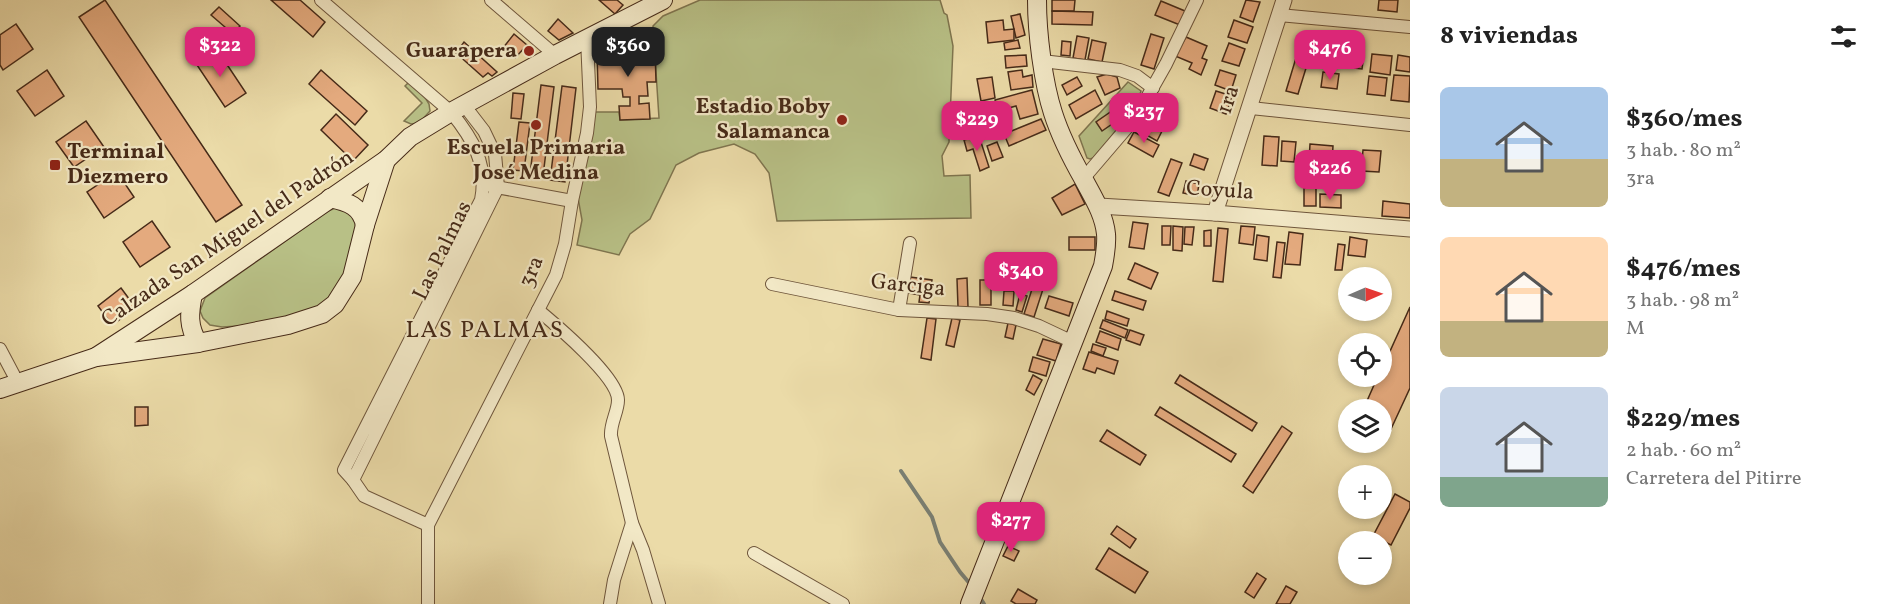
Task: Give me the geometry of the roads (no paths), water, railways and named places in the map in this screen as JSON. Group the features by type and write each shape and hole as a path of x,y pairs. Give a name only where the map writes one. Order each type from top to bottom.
{"main road":[{"path":"1030,0 1037,24"},
{"path":"973,595 1103,266 1106,252 1106,234 1099,206 1083,179 1053,113 1042,61 1037,24 1037,0"},
{"name":"Calzada San Miguel del Padrón","path":"96,357 193,294 386,160 410,137 457,108 659,1"},
{"name":"Calzada San Miguel del Padrón","path":"0,389 96,357 198,343 288,325 315,317 335,304 352,278 365,225 386,160"},
{"path":"330,198 357,208 363,216 365,225"},
{"path":"193,294 189,322 198,343"}],"street":[{"path":"321,0 457,108"},
{"path":"491,0 555,55"},
{"path":"1083,179 1136,117 1197,0"},
{"name":"1ra","path":"1215,213 1251,108 1284,0"},
{"path":"1279,15 1410,27"},
{"name":"3ra","path":"428,604 428,525 556,275 565,244 590,107 587,39"},
{"path":"1042,61 1120,70 1137,76 1153,88"},
{"name":"Las Palmas","path":"457,108 484,131 495,154 498,187 353,480 344,470 481,200 484,185 483,169 457,108"},
{"path":"1251,108 1410,125"},
{"path":"484,185 572,201"},
{"name":"Coyula","path":"1099,206 1410,229"},
{"path":"899,310 910,243"},
{"name":"Garciga","path":"772,284 899,310 987,314 1014,318 1039,326 1073,342"},
{"path":"538,310 586,354 614,386 618,400 610,426 611,436 632,523 643,550 659,604"},
{"path":"0,349 18,383"},
{"path":"353,480 364,496 428,525"},
{"path":"610,604 614,580 632,523"},
{"path":"754,553 843,604"}],"waterway":[{"path":"901,471 932,517 940,542 971,585"},
{"path":"979,596 984,604"}],"place":[{"name":"Guarapera","path":"529,51"},
{"name":"Estadio Boby Salamanca","path":"842,120"},
{"name":"Escuela Primaria José Medina","path":"536,125"},
{"name":"Terminal Diezmero","path":"55,165"}],"district":[{"name":"LAS PALMAS","path":"485,331"}]}
